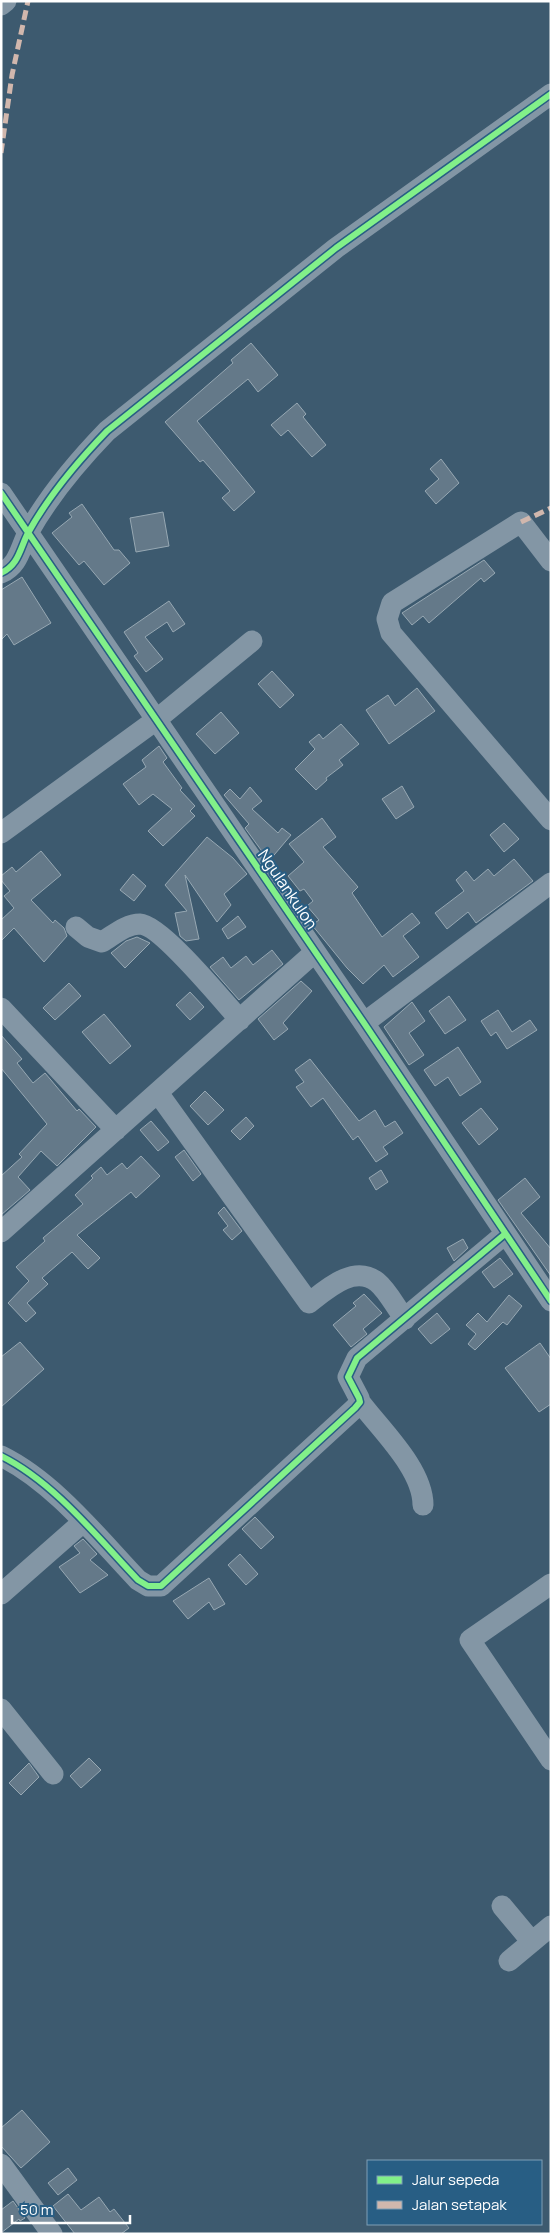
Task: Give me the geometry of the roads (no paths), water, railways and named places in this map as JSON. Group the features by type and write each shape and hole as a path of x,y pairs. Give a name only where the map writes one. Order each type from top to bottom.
{"street":[{"path":"1,573 9,569 19,556 28,533 84,455 107,430 148,395 336,248 551,94"},
{"name":"Ngulankulon","path":"1,493 364,1023 551,1301"},
{"path":"551,561 520,522 392,603 387,619 392,633 551,820"},
{"path":"1,833 156,720 252,641"},
{"path":"364,1023 551,883"},
{"path":"76,927 88,937 102,942 126,927 140,924 150,926 167,940 240,1020"},
{"path":"3,1226 116,1130 315,952"},
{"path":"1,1008 116,1130"},
{"path":"158,1093 309,1303 330,1286 354,1275 365,1276 377,1282 405,1319"},
{"path":"423,1505 423,1492 410,1467 360,1402 348,1377 354,1362 505,1234"},
{"path":"1,1456 17,1464 39,1481 83,1522 138,1580 148,1586 161,1586 183,1568 360,1402"},
{"path":"1,1594 83,1522"},
{"path":"551,1584 470,1640 551,1760"},
{"path":"1,1709 53,1774"},
{"path":"502,1906 532,1942"},
{"path":"509,1961 551,1926"},
{"path":"1,2164 52,2234"}]}
